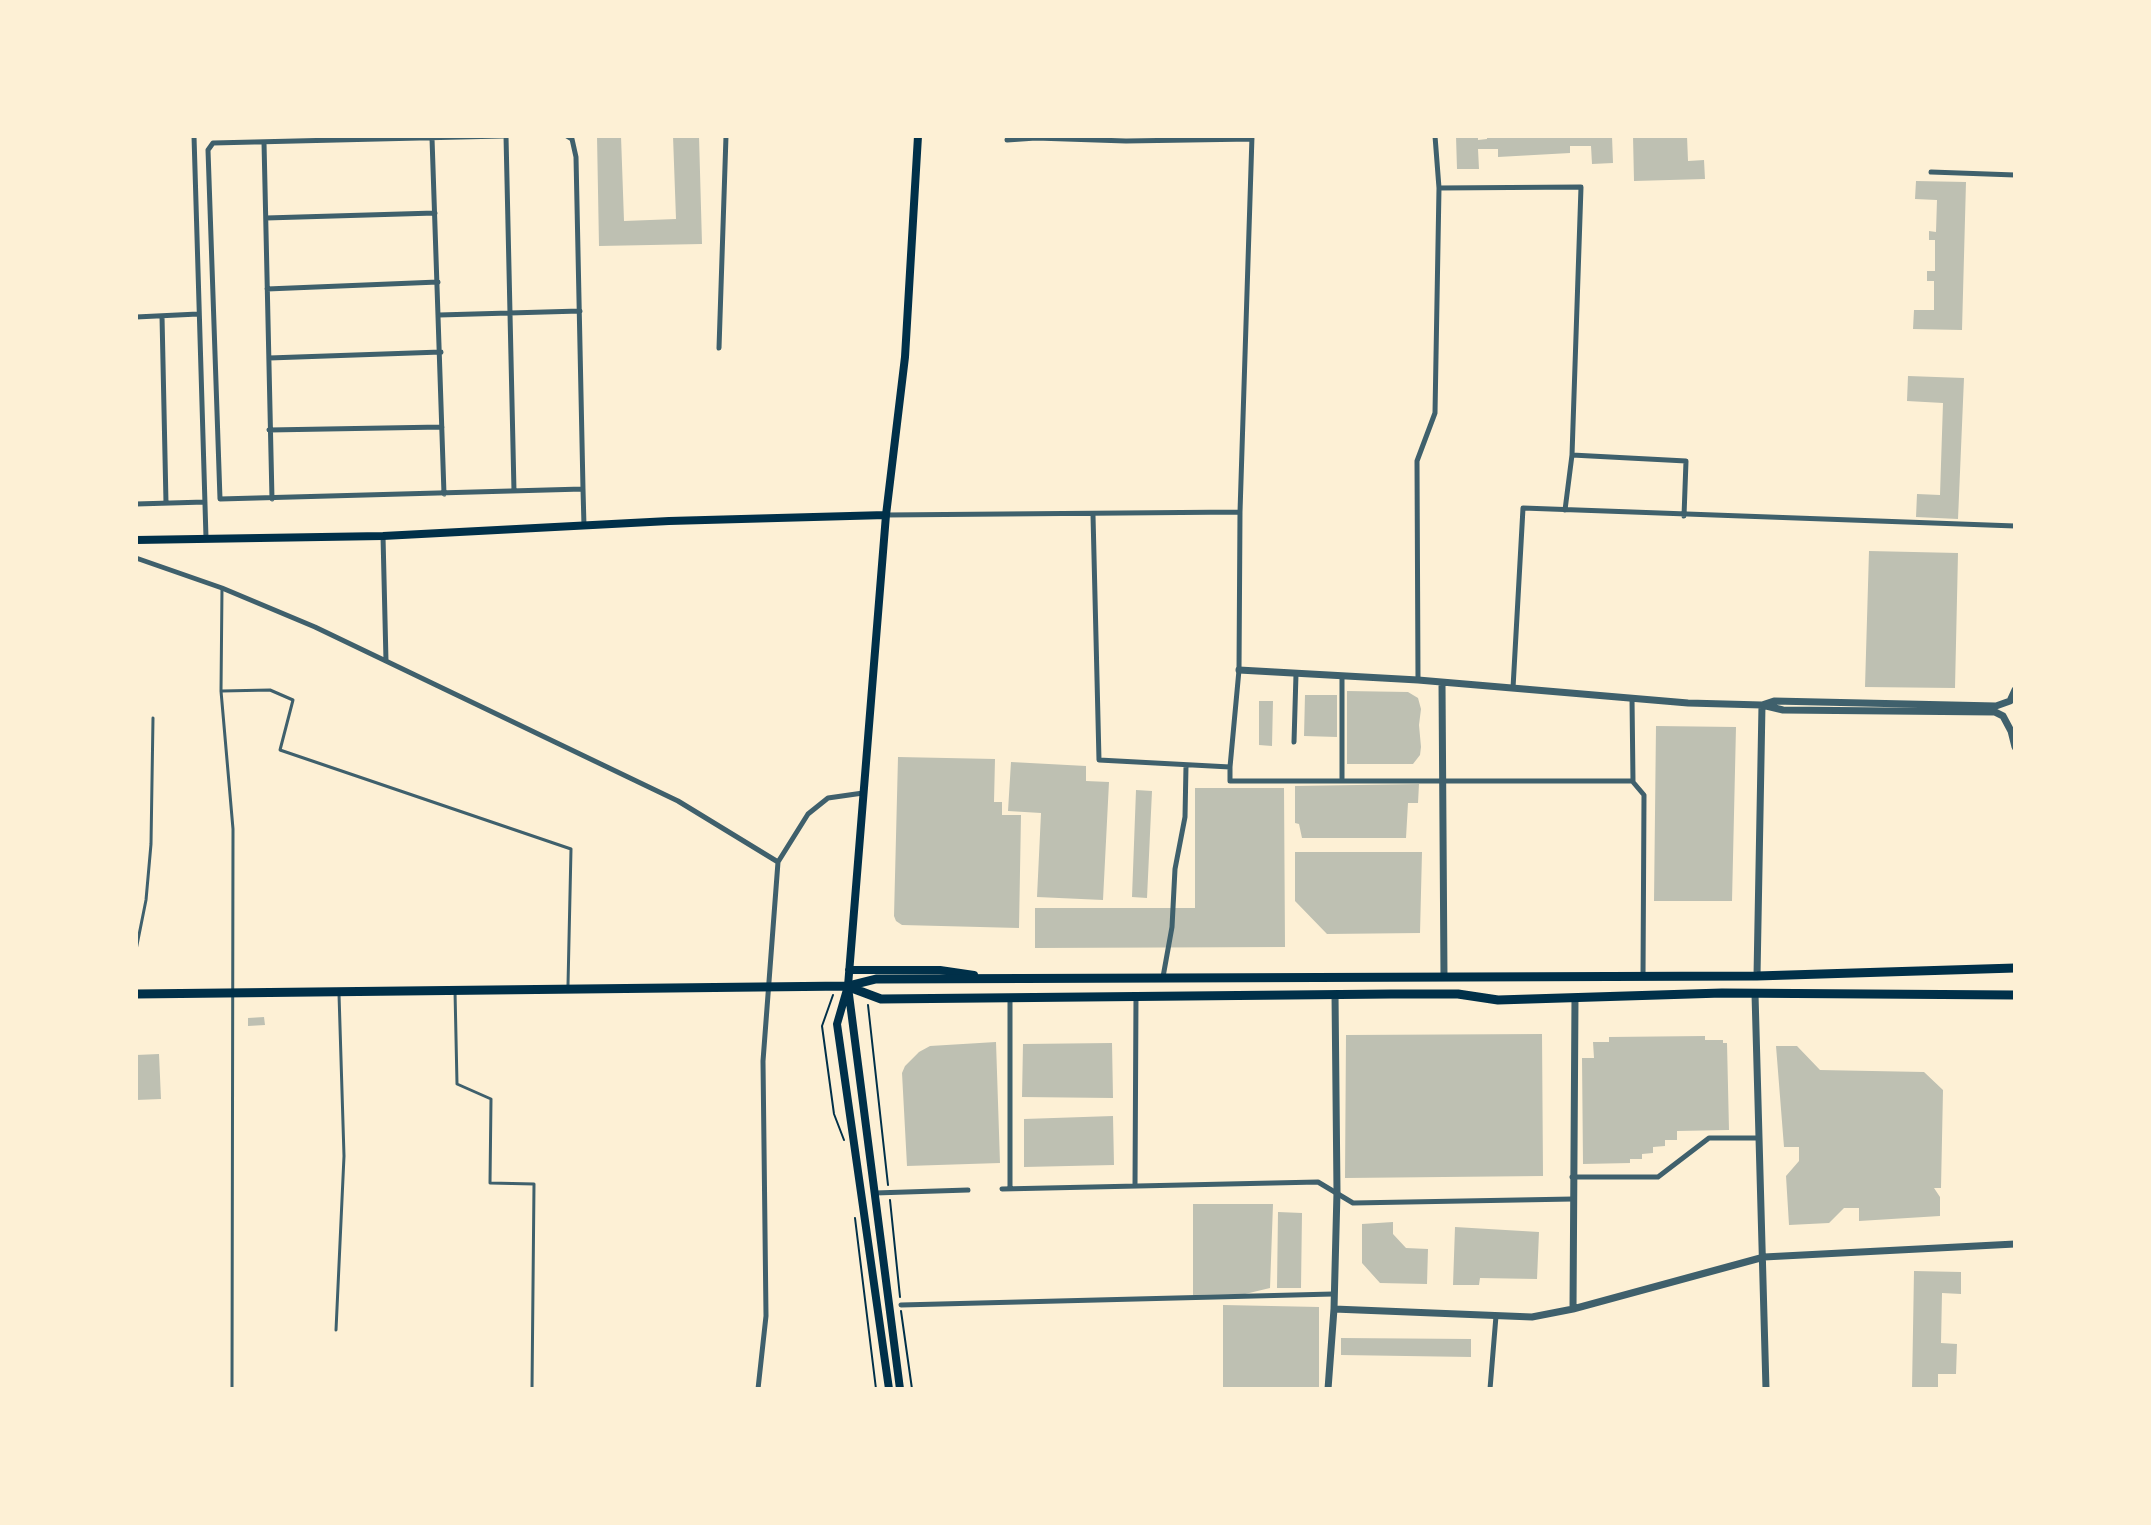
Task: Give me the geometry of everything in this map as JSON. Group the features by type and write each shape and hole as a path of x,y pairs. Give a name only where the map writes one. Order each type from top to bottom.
{"main road":[{"path":"889,1389 837,1024 848,986 886,515 905,357 918,136"},
{"path":"136,540 383,536 886,515"},
{"path":"136,994 768,988 848,986 876,979 1757,976 2015,968"},
{"path":"849,970 940,970 995,979"},
{"path":"848,986 881,999 1335,994 1458,994 1498,1000 1755,994 2015,995"},
{"path":"848,986 900,1389"}],"street":[{"path":"194,136 206,538"},
{"path":"514,491 504,136 284,139 264,142 247,139 213,143 208,150 220,499 272,499 583,489"},
{"path":"567,136 572,139 576,157 584,526"},
{"path":"719,348 726,136"},
{"path":"1418,680 1417,461 1435,413 1439,188 1435,136"},
{"path":"432,138 444,494"},
{"path":"1007,140 1252,138 1240,512 1239,670 1230,781 1633,781"},
{"path":"264,142 272,499"},
{"path":"1931,172 2015,175"},
{"path":"1439,188 1581,187 1572,455 1565,510"},
{"path":"266,218 435,213"},
{"path":"267,289 438,282"},
{"path":"439,315 580,311"},
{"path":"136,317 198,314"},
{"path":"162,316 166,503"},
{"path":"269,358 441,352"},
{"path":"269,430 442,427"},
{"path":"1572,455 1686,461 1684,516"},
{"path":"136,504 205,502"},
{"path":"1513,689 1523,508 2015,526"},
{"path":"886,515 1240,512"},
{"path":"1093,515 1099,760 1230,767"},
{"path":"383,536 386,661"},
{"path":"136,558 222,588 315,627 678,801 778,862"},
{"path":"1239,670 1762,705 1783,710 1995,712 2003,716 2015,747"},
{"path":"1294,742 1296,674"},
{"path":"1342,676 1342,778"},
{"path":"1442,683 1444,977"},
{"path":"1762,705 1774,701 1996,706 2010,701 2015,690"},
{"path":"1632,698 1633,781 1644,795 1643,977"},
{"path":"1757,976 1762,705"},
{"path":"1163,978 1172,927 1175,869 1185,817 1186,766"},
{"path":"758,1389 766,1316 763,1061 778,862 808,814 828,798 863,793"},
{"path":"1328,1389 1337,1192 1335,994"},
{"path":"1755,994 1766,1389"},
{"path":"1135,1186 1136,995"},
{"path":"1010,997 1010,1189"},
{"path":"1573,1309 1575,998"},
{"path":"1572,1177 1658,1177 1709,1138 1759,1138"},
{"path":"1002,1189 1318,1182 1353,1203 1573,1199"},
{"path":"874,1193 968,1190"},
{"path":"1334,1309 1532,1317 1573,1309 1764,1257 2015,1244"},
{"path":"901,1305 1333,1294"},
{"path":"1490,1389 1496,1316"}],"lane":[{"path":"222,588 221,691 232,803 232,1389"},
{"path":"221,691 270,690 293,700 280,750 571,849 568,989"},
{"path":"136,950 146,900 151,844 153,718"},
{"path":"455,990 457,1084 491,1099 490,1183 534,1184 532,1389"},
{"path":"336,1330 344,1156 339,991"}],"path":[{"path":"836,986 822,1026 834,1114 846,1146"},
{"path":"866,993 912,1389"},
{"path":"854,1207 876,1389"}],"building":[{"path":"597,136 621,136 624,221 676,219 673,136 699,136 702,244 599,246"},
{"path":"1456,136 1478,136 1478,140 1487,139 1487,136 1612,136 1613,163 1592,164 1591,146 1570,146 1570,153 1498,157 1498,149 1478,149 1479,169 1457,169"},
{"path":"1633,136 1687,136 1688,161 1704,160 1705,179 1634,181"},
{"path":"1916,181 1966,182 1962,330 1913,329 1914,310 1934,310 1934,281 1927,281 1927,271 1935,271 1935,240 1929,240 1929,231 1936,232 1937,200 1915,199"},
{"path":"1908,376 1964,378 1958,519 1916,517 1917,494 1940,495 1943,403 1907,401"},
{"path":"1869,551 1958,553 1955,688 1865,687"},
{"path":"1347,691 1408,692 1418,698 1421,747 1420,755 1413,764 1347,764"},
{"path":"1305,695 1337,695 1337,737 1304,736"},
{"path":"1259,701 1273,701 1272,746 1259,745"},
{"path":"1656,726 1736,727 1732,901 1654,901"},
{"path":"898,757 995,759 994,802 1002,802 1002,815 1021,815 1019,928 902,925 896,921"},
{"path":"1011,762 1086,766 1086,781 1109,782 1103,900 1037,897 1041,813 1008,811"},
{"path":"1419,784 1418,803 1408,803 1406,838 1302,838 1299,824 1295,823 1295,786"},
{"path":"1195,788 1284,788 1285,947 1035,948 1035,908 1195,908"},
{"path":"1136,790 1152,791 1147,898 1132,897"},
{"path":"1295,852 1422,852 1420,933 1327,934 1295,901"},
{"path":"264,1017 265,1025 248,1026 248,1018"},
{"path":"1542,1034 1543,1176 1345,1178 1346,1035"},
{"path":"1705,1036 1705,1040 1723,1040 1727,1043 1729,1130 1677,1131 1677,1140 1665,1140 1665,1146 1653,1147 1653,1153 1642,1154 1642,1159 1630,1159 1630,1163 1583,1164 1582,1058 1594,1058 1593,1042 1609,1042 1609,1037"},
{"path":"996,1042 1000,1163 907,1166 902,1073 905,1066 930,1046"},
{"path":"1112,1043 1113,1098 1022,1097 1023,1044"},
{"path":"1776,1046 1797,1046 1820,1070 1924,1072 1943,1090 1941,1188 1934,1188 1940,1197 1940,1216 1859,1221 1859,1208 1844,1208 1829,1223 1789,1225 1786,1176 1799,1161 1799,1147 1784,1147"},
{"path":"159,1054 161,1099 136,1100 136,1055"},
{"path":"1113,1116 1114,1165 1024,1167 1024,1119"},
{"path":"1193,1204 1273,1204 1270,1288 1245,1294 1193,1295"},
{"path":"1278,1212 1302,1213 1301,1288 1277,1288"},
{"path":"1393,1222 1393,1234 1406,1248 1428,1249 1427,1284 1380,1283 1362,1263 1362,1224"},
{"path":"1455,1227 1539,1232 1537,1279 1480,1278 1479,1285 1453,1285"},
{"path":"1914,1271 1961,1272 1961,1294 1942,1293 1941,1343 1957,1344 1956,1374 1938,1374 1938,1389 1912,1389"},
{"path":"1223,1305 1319,1307 1319,1389 1223,1389"},
{"path":"1341,1338 1471,1339 1471,1357 1341,1355"}]}
